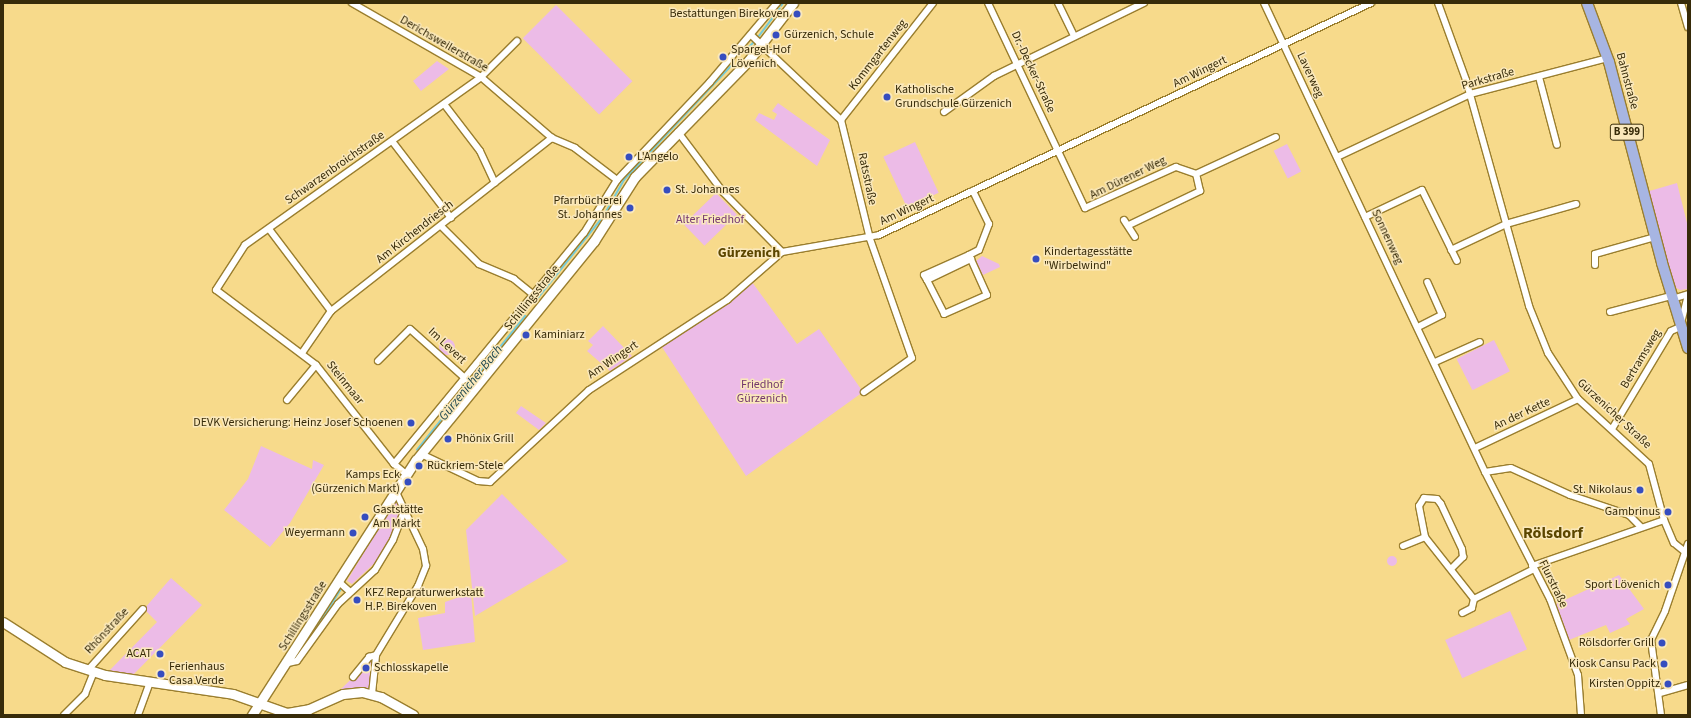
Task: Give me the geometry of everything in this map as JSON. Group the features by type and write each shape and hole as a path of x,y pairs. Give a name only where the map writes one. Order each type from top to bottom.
{"main road":[{"name":"Schillingsstraße","path":"252,715 288,663 395,490 421,454 594,240 635,177 762,45 793,3"},
{"name":"Bahnstraße","path":"1587,3 1608,58 1671,298 1688,348"},
{"path":"3,622 57,655 91,671 150,682 226,693 261,704 276,713 295,713 348,693 372,694 413,715"}],"street":[{"name":"Derichsweilerstraße","path":"352,3 481,77 552,138 575,148 617,180"},
{"name":"Schillingsstraße","path":"394,464 466,379 534,295 601,209 617,180 751,35 777,3"},
{"name":"Kommgartenweg","path":"841,120 933,3"},
{"name":"Dr.-Decker-Straße","path":"989,3 1058,151"},
{"path":"1058,3 1074,36"},
{"path":"944,112 987,80 1144,3"},
{"name":"Laverweg","path":"1264,3 1337,157"},
{"name":"Am Wingert","path":"421,454 478,481 490,482 589,390 727,300 782,252 796,247 870,239 1371,3"},
{"name":"Gürzenicher Straße","path":"1438,3 1470,94 1535,323 1550,357 1578,399 1649,464 1664,520 1674,543 1684,551"},
{"path":"1681,3 1688,27"},
{"path":"751,35 841,120"},
{"name":"Schwarzenbroichstraße","path":"216,290 242,248 481,77 517,41"},
{"name":"Parkstraße","path":"1337,157 1470,94 1608,58"},
{"path":"1538,77 1557,145"},
{"path":"444,104 480,151 495,183"},
{"name":"Ratsstraße","path":"841,120 870,239 912,358 864,392"},
{"path":"678,132 727,197 782,252"},
{"name":"Am Kirchendriesch","path":"302,354 331,312 552,138"},
{"path":"1135,237 1126,222 1200,191 1196,174 1276,138"},
{"path":"392,141 451,218"},
{"name":"Am Dürener Weg","path":"1058,151 1088,209 1176,167 1196,174"},
{"name":"Sonnenweg","path":"1337,157 1475,448"},
{"path":"1365,217 1422,190 1457,261"},
{"path":"970,257 987,295 944,314 924,275 970,257 979,250 988,224 973,191"},
{"path":"1451,250 1506,224 1576,204"},
{"path":"441,226 479,264 514,279 534,295"},
{"path":"269,228 331,312"},
{"path":"1595,266 1595,254 1655,237"},
{"path":"1418,327 1442,315 1427,282"},
{"name":"Steinmaar","path":"216,290 316,365 394,464 406,474"},
{"path":"1610,312 1688,295 1680,326"},
{"name":"Bertramsweg","path":"1612,429 1671,331 1680,326"},
{"name":"Im Levert","path":"378,361 410,329 466,379"},
{"path":"1435,362 1480,342"},
{"path":"287,400 316,365"},
{"name":"An der Kette","path":"1475,448 1578,399"},
{"name":"Flurstraße","path":"1475,448 1563,630 1578,675 1581,715"},
{"path":"1486,472 1511,468 1576,497 1629,515 1641,527"},
{"path":"372,694 376,655 418,586 426,566 405,509 395,490"},
{"path":"1452,568 1464,553 1437,499 1420,501 1425,536 1452,568 1474,599 1472,608 1462,613"},
{"name":"Schillingsstraße","path":"288,663 297,661 329,615 381,562 405,509"},
{"path":"1474,599 1533,568 1641,527 1664,520"},
{"path":"1403,546 1425,536"},
{"path":"1661,715 1660,693 1650,657 1651,640 1672,595 1684,551 1688,544"},
{"name":"Schillingsstraße","path":"339,582 350,592"},
{"name":"Rhönstraße","path":"64,715 85,694 91,671 143,609"},
{"path":"353,677 368,657 376,655"},
{"path":"138,715 150,682"},
{"path":"1660,693 1688,685"}],"green space":[{"path":"556,5 632,81 599,115 523,38"},
{"path":"437,61 449,69 421,91 413,81"},
{"path":"778,103 830,140 817,166 755,120 759,113 774,120 777,114 772,111"},
{"path":"915,142 939,193 907,208 883,157"},
{"path":"1287,144 1301,172 1288,178 1274,151"},
{"path":"1677,183 1688,227 1688,289 1680,290 1673,286 1646,192"},
{"name":"Alter Friedhof","path":"716,193 737,215 704,246 684,224"},
{"path":"982,256 999,264 1000,267 983,275 976,261"},
{"name":"Friedhof Gürzenich","path":"752,282 797,344 819,329 863,392 746,476 660,344 731,300"},
{"path":"603,326 632,356 610,371 587,351 593,345 588,341"},
{"path":"447,339 453,341 455,347 453,353 447,355 441,353 439,347 441,341"},
{"path":"1494,340 1510,371 1472,390 1457,359"},
{"path":"521,406 546,423 539,430 516,413"},
{"path":"261,446 312,469 313,460 324,465 290,523 270,547 224,510 248,479"},
{"path":"502,494 568,561 475,616 466,530"},
{"path":"396,498 402,512 400,522 379,559 352,584 347,581"},
{"path":"1390,556 1394,556 1397,561 1394,566 1390,566 1387,563 1387,559"},
{"path":"1619,575 1644,609 1626,619 1630,624 1610,633 1606,625 1569,640 1556,604"},
{"path":"171,578 202,605 131,677 108,672 157,622 144,609"},
{"path":"471,593 475,642 423,650 418,618 445,613 445,602"},
{"path":"1510,611 1527,649 1462,678 1445,640"},
{"path":"371,660 369,688 342,691 341,689"}],"waterway":[{"name":"Gürzenicher Bach","path":"759,36 779,9"},
{"name":"Gürzenicher Bach","path":"745,51 753,43"},
{"name":"Gürzenicher Bach","path":"538,298 603,217 624,180 731,66"},
{"name":"Gürzenicher Bach","path":"417,450 525,316"},
{"name":"Gürzenicher Bach","path":"303,648 341,589"}],"place":[{"name":"Bestattungen Birekoven","path":"797,14"},
{"name":"Gürzenich, Schule","path":"776,35"},
{"name":"Spargel-Hof Lövenich","path":"723,57"},
{"name":"Katholische Grundschule Gürzenich","path":"887,97"},
{"name":"L'Angelo","path":"629,157"},
{"name":"St. Johannes","path":"667,190"},
{"name":"Pfarrbücherei St. Johannes","path":"630,208"},
{"name":"Kindertagesstätte \"Wirbelwind\"","path":"1036,259"},
{"name":"Kaminiarz","path":"526,335"},
{"name":"DEVK Versicherung: Heinz Josef Schoenen","path":"411,423"},
{"name":"Phönix Grill","path":"448,439"},
{"name":"Rückriem-Stele","path":"419,466"},
{"name":"Kamps Eck (Gürzenich Markt)","path":"408,482"},
{"name":"St. Nikolaus","path":"1640,490"},
{"name":"Gambrinus","path":"1668,512"},
{"name":"Gaststätte Am Markt","path":"365,517"},
{"name":"Weyermann","path":"353,533"},
{"name":"Sport Lövenich","path":"1668,585"},
{"name":"KFZ Reparaturwerkstatt H.P. Birekoven","path":"357,600"},
{"name":"Rölsdorfer Grill","path":"1662,643"},
{"name":"ACAT","path":"160,654"},
{"name":"Kiosk Cansu Pack","path":"1664,664"},
{"name":"Schlosskapelle","path":"366,668"},
{"name":"Ferienhaus Casa Verde","path":"161,674"},
{"name":"Kirsten Oppitz","path":"1668,684"}],"district":[{"name":"Gürzenich","path":"749,253"},
{"name":"Rölsdorf","path":"1553,533"}]}
